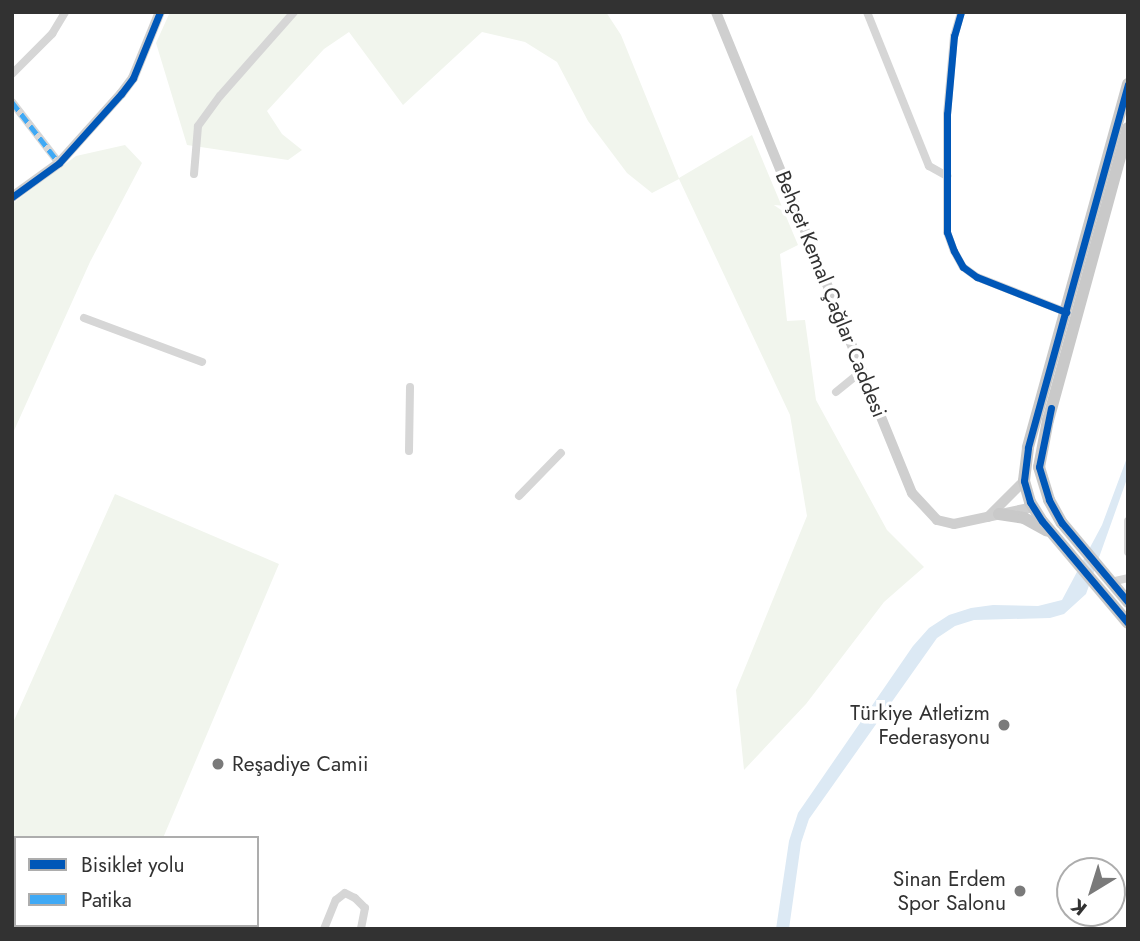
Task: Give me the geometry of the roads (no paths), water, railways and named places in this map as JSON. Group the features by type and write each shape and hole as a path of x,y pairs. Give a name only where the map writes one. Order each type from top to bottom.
{"main road":[{"path":"12,197 60,163 133,78 160,12"},
{"name":"Behçet Kemal Çağlar Caddesi","path":"716,12 912,493 937,520 954,524 1033,507"},
{"path":"1128,84 1028,448 1024,481 1033,507 1128,623"},
{"path":"1128,128 1048,419 1041,454 1042,481 1062,523 1128,602"},
{"path":"993,516 1024,481 1042,481"},
{"path":"1033,507 1049,500"},
{"path":"993,516 1024,518 1059,541"}],"street":[{"path":"12,74 52,34 65,12"},
{"path":"194,174 198,127 220,96 294,12"},
{"path":"867,12 929,166 947,176"},
{"path":"961,12 954,36 947,114 947,232 963,267 977,277 1066,312"},
{"path":"12,102 60,163"},
{"path":"84,318 202,362"},
{"path":"836,392 862,371"},
{"path":"409,451 410,387"},
{"path":"519,496 561,453"},
{"path":"1128,521 1128,552"},
{"path":"1109,579 1128,578"},
{"path":"324,929 336,900 345,893 365,908 361,929"}],"place":[{"name":"Türkiye Atletizm Federasyonu","path":"1004,725"},
{"name":"Reşadiye Camii","path":"218,764"},
{"name":"Sinan Erdem Spor Salonu","path":"1020,891"}]}
